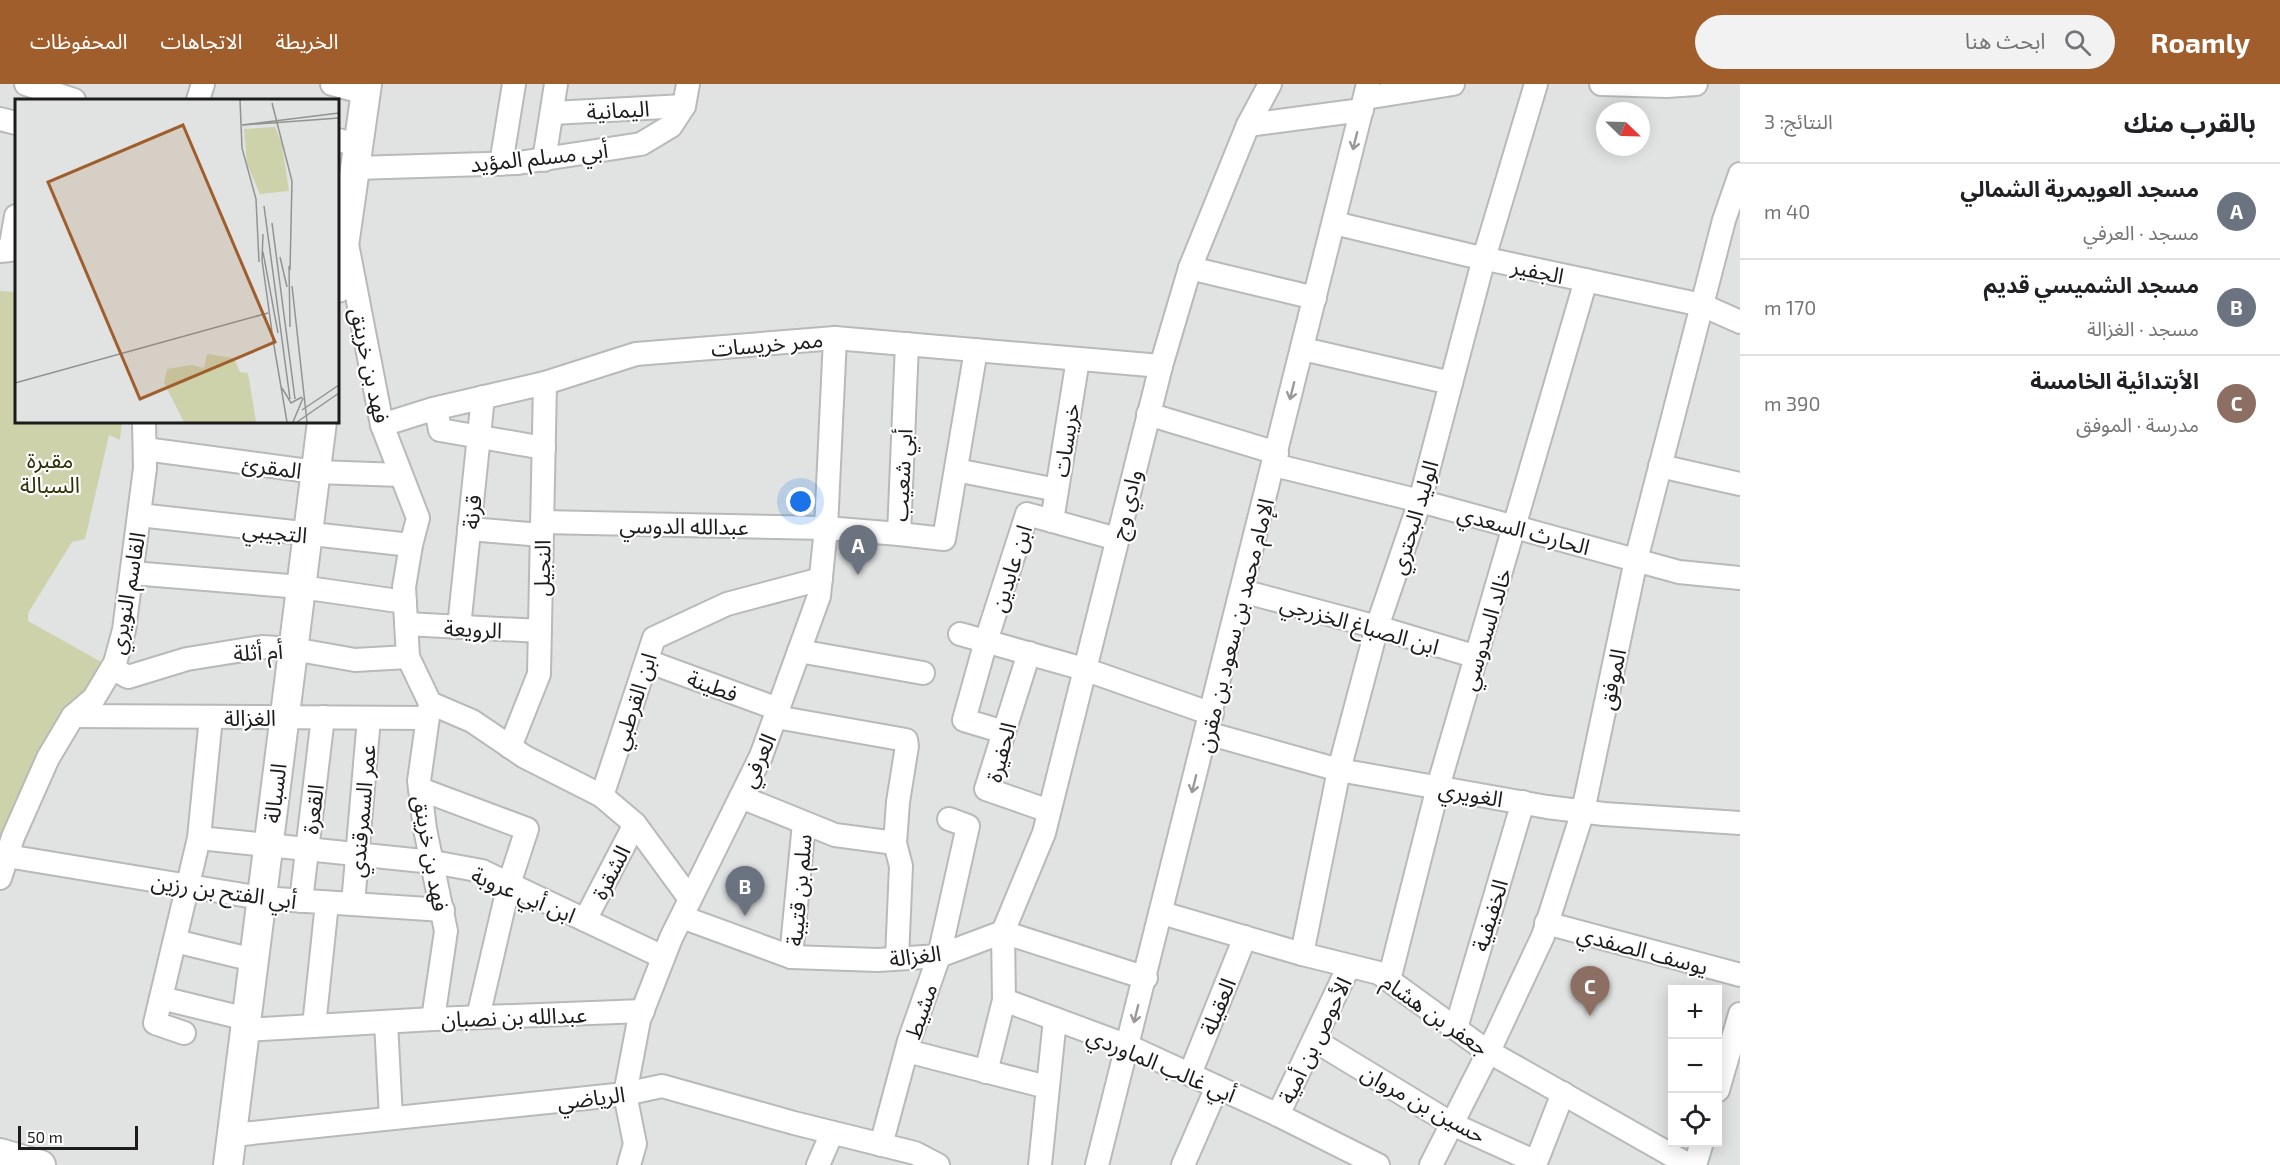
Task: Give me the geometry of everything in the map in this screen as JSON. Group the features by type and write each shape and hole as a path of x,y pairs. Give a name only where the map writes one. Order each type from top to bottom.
{"main road":[{"path":"339,278 350,151 366,89"},
{"name":"السبالة","path":"228,1165 322,423"},
{"path":"0,1153 41,1165"}],"street":[{"path":"26,84 64,95"},
{"path":"198,99 203,84"},
{"path":"332,84 366,89"},
{"path":"501,164 514,84"},
{"path":"544,160 556,84"},
{"name":"أبي مسلم المؤيد","path":"350,151 501,164 544,160 641,144 671,126 684,106 688,84"},
{"name":"وادي وج","path":"1003,932 1044,833 1148,414 1190,268 1248,125 1270,84"},
{"path":"1248,125 1365,97 1453,84"},
{"name":"الوليد البحتري","path":"1302,954 1339,770 1377,627 1420,501 1484,258 1536,84"},
{"path":"1601,84 1696,84"},
{"name":"الإمام محمد بن سعود بن مقرن","path":"1097,1165 1146,978 1365,97"},
{"name":"اليمانية","path":"552,113 684,106"},
{"path":"0,119 15,123"},
{"name":"الموفق","path":"1431,1165 1489,1051 1543,936 1583,811 1636,560 1724,220 1738,188"},
{"name":"الجفير","path":"1334,223 1702,305 1740,322"},
{"path":"0,251 10,250 15,225"},
{"name":"فهد بن خرينق","path":"342,247 382,425 418,518 404,586 408,657 429,711 423,741 420,789 425,829 446,931 433,1019"},
{"path":"1190,268 1315,298"},
{"name":"خالد السدوسي","path":"1389,980 1438,787 1586,280"},
{"name":"ممر خريسات","path":"382,425 436,409 545,383 636,354 835,338 1161,366"},
{"name":"العرفي","path":"629,1165 635,1144 625,1094 639,1020 663,957 761,756 819,596 826,528 835,338"},
{"name":"أبي شعيب","path":"826,528 899,534 907,344"},
{"path":"1303,349 1451,383"},
{"path":"899,534 944,539 976,350"},
{"name":"خريسات","path":"1052,521 1078,359"},
{"name":"النجيل","path":"510,747 539,674 545,383"},
{"name":"قرنة","path":"459,627 483,397"},
{"path":"436,409 440,430 544,448"},
{"name":"الحارث السعدي","path":"1148,414 1275,459 1420,501 1679,572 1740,578"},
{"name":"القاسم النويري","path":"0,878 48,758 73,716 94,698 112,668 124,630 132,573 145,468 144,423"},
{"name":"المقرئ","path":"145,449 316,472 401,476"},
{"path":"1660,466 1740,484"},
{"path":"956,470 1057,490"},
{"name":"ابن عابدين","path":"986,642 1027,514 1117,539"},
{"name":"التجيبي","path":"139,515 411,545"},
{"name":"عبدالله الدوسي","path":"469,529 826,528"},
{"name":"الرويعة","path":"132,573 301,587 459,627 540,631"},
{"name":"ابن القرطبي","path":"602,796 654,638 727,604 821,579"},
{"name":"ابن الصباغ الخزرجي","path":"1242,591 1377,627 1477,657"},
{"name":"الغويري","path":"960,634 1084,669 1209,723 1339,770 1583,811 1740,823"},
{"path":"986,642 964,720 1004,732"},
{"name":"أم أثلة","path":"112,668 128,677 187,659 262,647 293,649 355,660 408,657"},
{"path":"799,651 923,673"},
{"name":"الحفيرة","path":"1029,653 986,789 1049,811"},
{"name":"فطينة","path":"647,661 777,713 906,740 895,843"},
{"name":"الغزالة","path":"73,716 369,718 429,711 472,721 525,757 602,796 635,824 686,908 791,957 939,956 1003,932"},
{"path":"184,1033 155,1023 199,838 211,717"},
{"name":"القعرة","path":"301,901 323,717"},
{"name":"عمر السمرقندي","path":"354,904 369,718"},
{"path":"420,789 527,829 509,884 478,1017"},
{"path":"741,797 836,835 895,843 901,866 897,958"},
{"name":"الخفيفية","path":"1456,1028 1523,802"},
{"name":"مشيط","path":"881,1145 906,1051 939,956 968,826 949,819"},
{"name":"سلم بن قتيبة","path":"791,957 804,823"},
{"name":"الشقرة","path":"585,920 635,824"},
{"name":"ابن أبي عروبة","path":"199,838 433,862 482,870 663,957"},
{"name":"أبي الفتح بن رزين","path":"7,856 261,898 443,910"},
{"path":"314,1026 327,903"},
{"name":"جعفر بن هشام","path":"1162,914 1302,954 1379,973 1489,1051 1689,1165"},
{"name":"يوسف الصفدي","path":"1546,923 1740,975"},
{"path":"986,1072 1005,1000 1003,932 1146,978"},
{"name":"العقيلة","path":"1190,1074 1245,938"},
{"path":"175,941 254,960"},
{"name":"الأحوص بن أمية","path":"1278,1115 1349,966"},
{"name":"عبدالله بن نصبان","path":"161,998 246,1025 314,1026 643,1011"},
{"name":"أبي غالب الماوردي","path":"1005,1000 1128,1046 1278,1115 1345,1157 1378,1165"},
{"path":"1722,1076 1740,1014"},
{"path":"1041,1165 1055,1019"},
{"path":"386,1022 391,1118"},
{"name":"حسين بن مروان","path":"1314,1040 1452,1124 1536,1164"},
{"path":"906,1051 1047,1088"},
{"name":"الرياضي","path":"233,1135 625,1094 662,1086 832,1133 915,1153 938,1165"},
{"path":"1183,1165 1217,1087"},
{"path":"1536,1164 1563,1093"},
{"path":"818,1165 832,1133"},
{"path":"1695,1165 1701,1147"}],"green space":[{"name":"مقبرة السبالة","path":"0,291 15,292 15,423 122,423 120,440 109,435 85,539 72,542 28,613 28,621 112,668 0,844"}],"place":[{"name":"مسجد العويمرية الشمالي","path":"858,575"},
{"name":"مسجد الشميسي قديم","path":"745,916"},
{"name":"الأبتدائية الخامسة","path":"1590,1016"}]}
